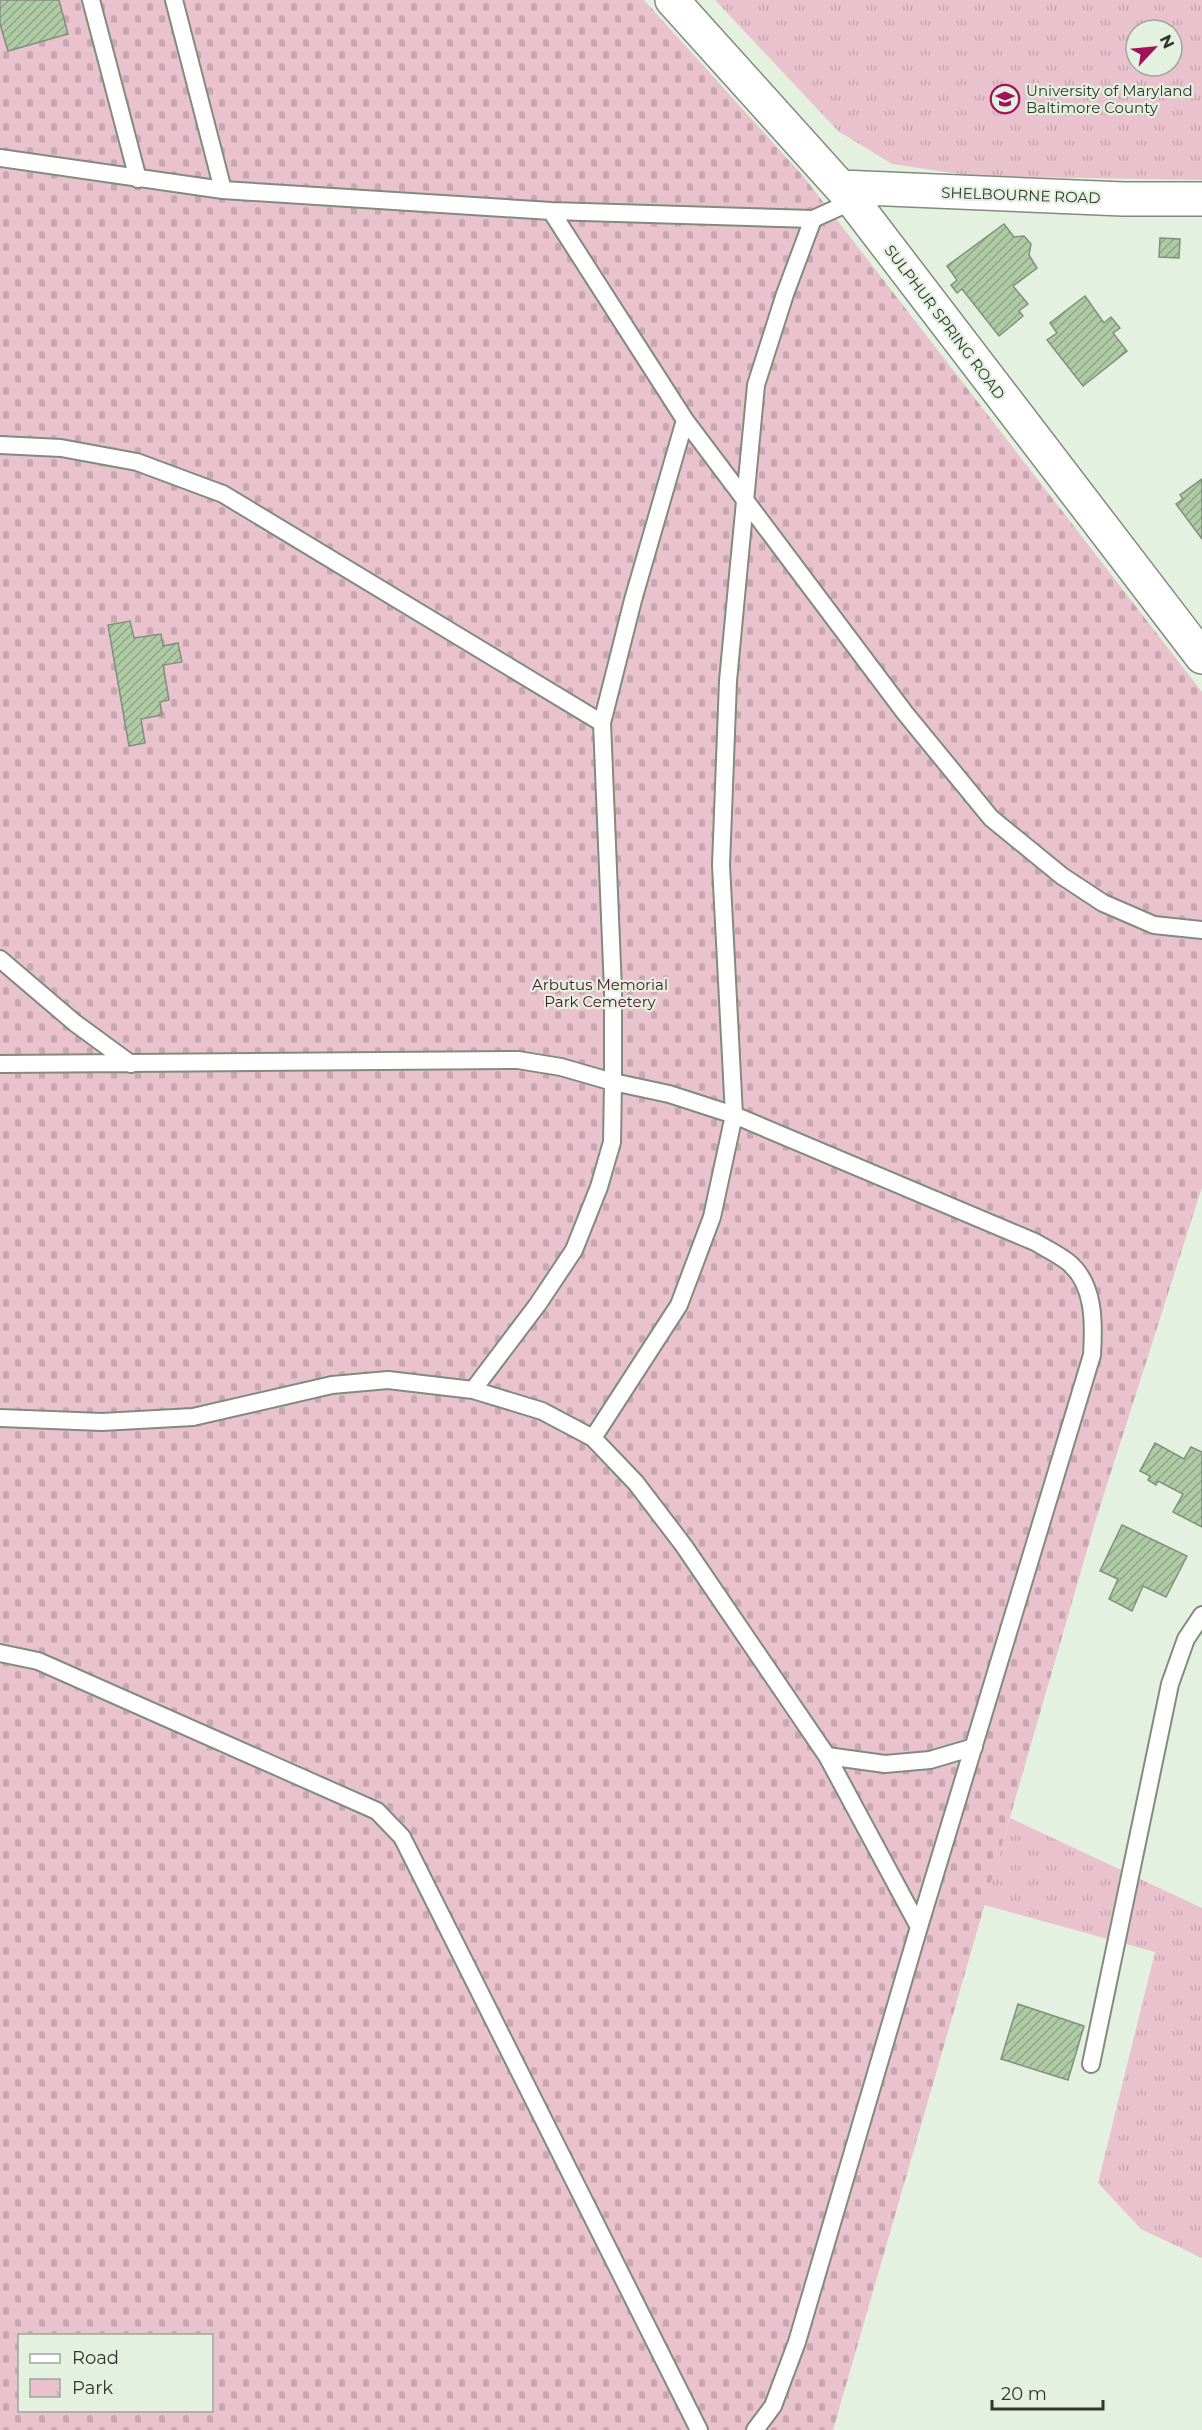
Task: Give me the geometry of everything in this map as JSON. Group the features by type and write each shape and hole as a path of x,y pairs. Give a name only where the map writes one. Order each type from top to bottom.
{"main road":[{"name":"SULPHUR SPRING ROAD","path":"672,0 847,194 1202,657"},
{"name":"SHELBOURNE ROAD","path":"847,194 1202,199"}],"lane":[{"path":"91,0 138,179"},
{"path":"174,0 223,190"},
{"path":"0,158 223,190 550,211 813,219"},
{"path":"593,1438 679,1305 712,1217 734,1115 721,865 728,681 756,385 785,294 813,219 847,194"},
{"path":"550,211 684,420 905,713 991,818 1062,876 1103,903 1154,925 1202,930"},
{"path":"473,1390 538,1304 574,1250 599,1187 612,1142 613,990 602,723 633,600 684,420"},
{"path":"0,445 61,448 137,462 223,494 602,723"},
{"path":"0,959 75,1023 131,1064"},
{"path":"0,1064 518,1060 561,1067 613,1082 669,1094 734,1115 816,1152 1035,1242 1069,1262 1085,1283 1095,1318 1092,1354 919,1927 797,2342 773,2406 755,2430"},
{"path":"0,1418 102,1422 193,1417 332,1385 388,1380 473,1390 542,1411 593,1438 636,1483 684,1546 827,1756 919,1927"},
{"path":"1091,2064 1170,1684 1186,1639 1202,1615"},
{"path":"0,1653 38,1661 377,1811 402,1838 699,2430"},
{"path":"827,1756 885,1764 930,1760 974,1747"}],"green space":[{"name":"Arbutus Memorial Park Cemetery","path":"0,0 644,0 803,176 1202,692 1202,1187 1096,1519 833,2430 0,2430"},
{"name":"University of Maryland Baltimore County","path":"715,0 1202,0 1202,180 973,176 892,164 838,131"},
{"path":"1010,1818 1202,1908 1202,2258 1141,2229 1098,2183 1155,1952 984,1905"}],"building":[{"path":"0,0 59,0 68,34 8,51 0,24"},
{"path":"1004,224 1014,237 1024,236 1031,244 1029,255 1037,268 1013,286 1028,304 1019,311 1023,316 999,336 962,289 957,293 951,285 957,280 947,266"},
{"path":"1160,238 1180,239 1179,258 1159,257"},
{"path":"1085,296 1104,323 1111,317 1120,328 1113,333 1127,351 1083,386 1047,340 1057,333 1050,323"},
{"path":"1202,479 1202,539 1176,504 1183,499 1180,495"},
{"path":"130,621 134,638 161,634 163,646 178,643 182,662 163,665 169,700 160,702 162,715 141,719 145,743 129,746 108,625"},
{"path":"1155,1443 1184,1459 1191,1447 1202,1452 1202,1527 1173,1512 1183,1494 1158,1481 1156,1485 1148,1480 1150,1476 1140,1471"},
{"path":"1122,1525 1187,1556 1166,1597 1143,1586 1132,1611 1109,1599 1118,1579 1100,1571"},
{"path":"1018,2004 1084,2026 1068,2080 1001,2059"}],"place":[{"name":"University of Maryland Baltimore County","path":"1005,99"}]}
